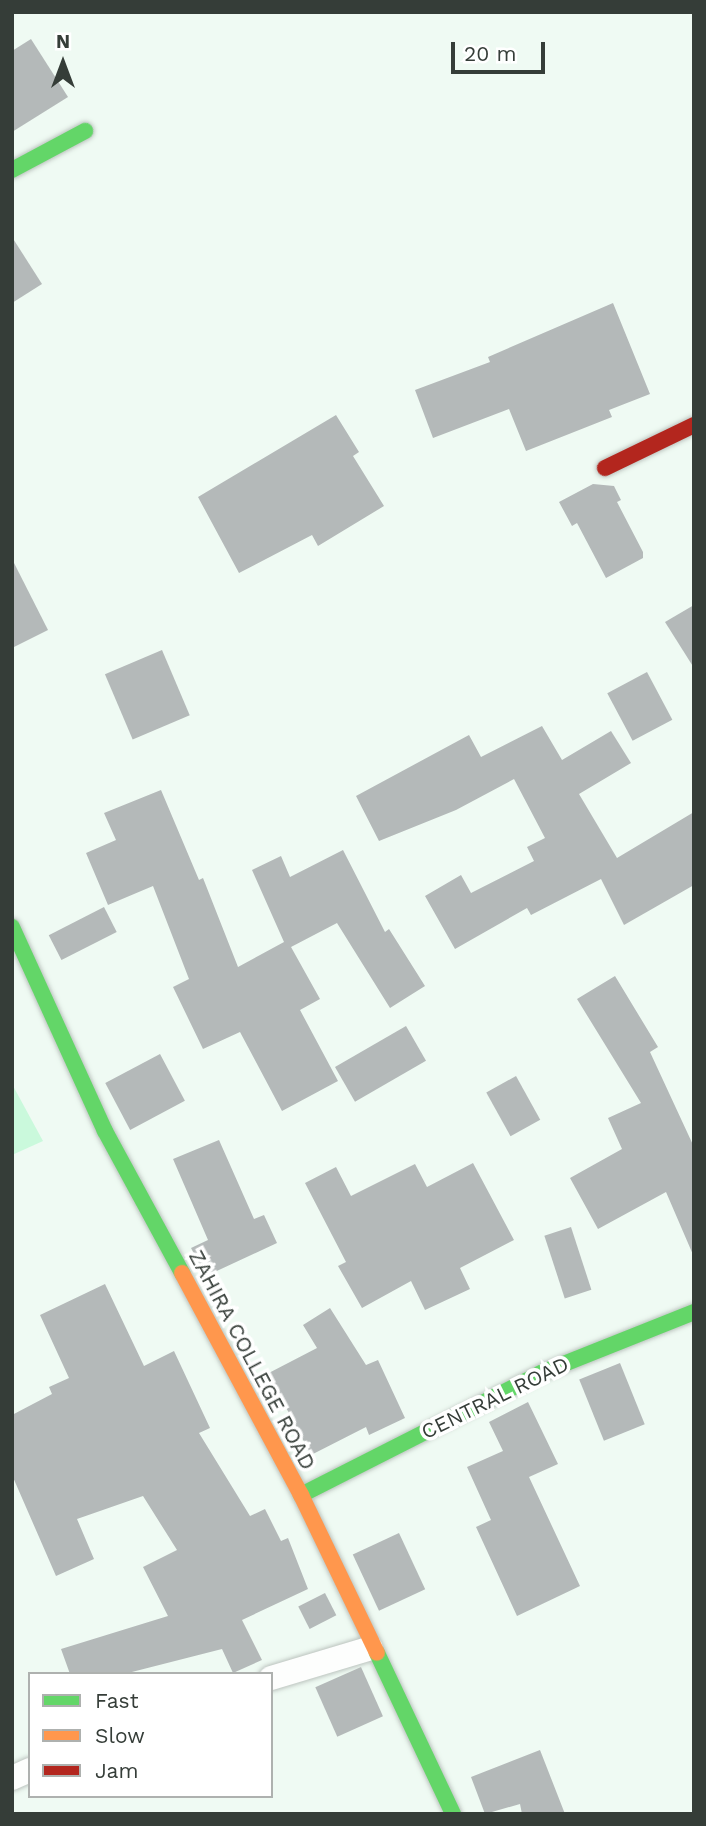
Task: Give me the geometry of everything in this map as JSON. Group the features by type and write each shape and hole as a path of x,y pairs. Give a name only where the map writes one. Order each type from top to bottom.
{"street":[{"path":"12,170 85,131"},
{"path":"605,468 694,425"},
{"name":"ZAHIRA COLLEGE ROAD","path":"12,927 105,1131 301,1494 371,1648 453,1814"},
{"name":"CENTRAL ROAD","path":"301,1494 541,1373 694,1312"},
{"path":"273,1677 371,1648"},
{"path":"12,1778 28,1771"}],"green space":[{"path":"12,1084 43,1141 12,1155"}],"building":[{"path":"31,39 68,97 12,132 12,51"},
{"path":"12,237 42,284 12,303"},
{"path":"613,303 650,394 609,410 612,417 526,451 509,409 433,438 415,390 490,362 488,357"},
{"path":"336,415 359,452 353,456 384,506 318,546 312,535 239,573 198,497"},
{"path":"593,484 614,486 621,500 617,502 643,552 643,558 606,578 577,523 572,526 559,502"},
{"path":"12,559 48,630 12,648"},
{"path":"694,605 694,668 665,622"},
{"path":"162,650 190,715 133,740 105,674"},
{"path":"647,672 672,720 633,741 607,693"},
{"path":"542,726 562,760 611,731 631,763 579,794 617,858 694,812 694,885 624,925 601,879 531,915 527,908 455,949 425,896 461,875 471,893 534,861 527,847 545,838 514,779 456,810 379,841 356,796 469,735 481,757"},
{"path":"161,790 199,880 203,878 238,967 284,942 252,870 281,856 290,877 343,850 385,932 389,929 425,986 390,1008 337,923 291,947 320,999 300,1010 338,1081 282,1111 240,1032 203,1049 173,987 189,979 153,886 108,905 86,853 116,840 104,813"},
{"path":"104,907 117,932 61,960 49,935"},
{"path":"615,976 658,1047 650,1052 694,1147 694,1257 666,1192 598,1229 570,1178 622,1149 608,1118 641,1103 577,999"},
{"path":"406,1026 426,1061 355,1102 335,1067"},
{"path":"160,1054 185,1101 130,1130 105,1083"},
{"path":"516,1076 540,1120 511,1136 486,1092"},
{"path":"219,1140 254,1219 264,1215 277,1243 206,1276 191,1248 208,1240 173,1159"},
{"path":"473,1163 514,1240 460,1268 470,1289 425,1310 411,1281 362,1308 338,1266 346,1262 305,1183 336,1167 351,1196 415,1164 427,1187"},
{"path":"571,1227 591,1290 565,1298 544,1236"},
{"path":"105,1284 144,1366 174,1351 210,1428 199,1433 250,1516 265,1509 281,1541 288,1538 308,1589 242,1620 262,1660 233,1672 222,1649 132,1672 69,1672 61,1649 168,1616 143,1567 177,1550 143,1496 77,1519 94,1559 56,1576 12,1475 12,1415 52,1394 49,1387 69,1378 40,1315"},
{"path":"330,1308 366,1365 378,1360 405,1418 369,1435 366,1427 311,1455 281,1398 276,1400 263,1376 317,1348 303,1325"},
{"path":"620,1363 645,1424 604,1441 579,1379"},
{"path":"528,1402 558,1464 529,1477 580,1586 517,1616 476,1527 491,1520 467,1467 503,1451 489,1422"},
{"path":"399,1533 425,1589 379,1611 353,1555"},
{"path":"325,1593 336,1615 310,1629 298,1607"},
{"path":"361,1667 383,1716 337,1737 315,1687"},
{"path":"540,1750 565,1814 522,1814 520,1804 485,1814 471,1777"}],"traffic: fast":[{"path":"12,170 85,131"},
{"path":"12,927 105,1131 182,1273"},
{"path":"301,1495 541,1373 694,1312"},
{"path":"377,1653 453,1814"}],"traffic: slow":[{"path":"182,1273 301,1495 377,1653"}],"traffic: jam":[{"path":"605,468 694,425"}]}
